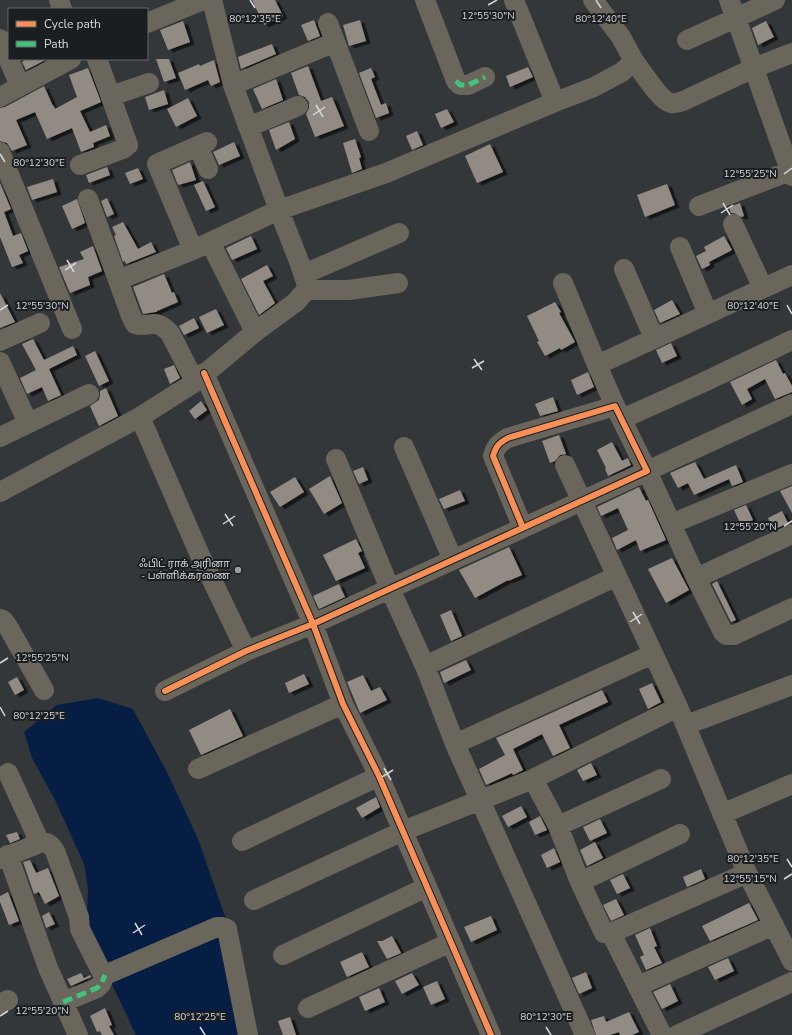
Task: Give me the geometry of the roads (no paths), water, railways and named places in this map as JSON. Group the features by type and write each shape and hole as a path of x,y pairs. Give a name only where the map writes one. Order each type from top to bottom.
{"street":[{"path":"148,23 203,0"},
{"path":"212,0 233,85 305,282"},
{"path":"425,0 456,80 460,85 468,85 485,77"},
{"path":"514,0 555,102"},
{"path":"593,0 621,37 634,61 659,94 664,100 672,104 683,101 754,68 792,53"},
{"path":"699,206 791,174 787,147 754,68 729,0"},
{"path":"687,40 775,0"},
{"path":"328,23 369,131"},
{"path":"0,39 8,58"},
{"path":"233,85 336,42"},
{"path":"9,60 20,86"},
{"path":"0,97 69,60"},
{"path":"80,165 123,149 128,145 96,60"},
{"path":"118,280 202,246 279,210 386,173 555,102 594,88 622,72 634,61"},
{"path":"111,96 149,83"},
{"path":"248,127 298,106"},
{"path":"208,169 203,144 157,164 202,246 255,332"},
{"path":"0,152 72,329"},
{"path":"88,199 134,324 140,326 158,324 165,328 200,377 313,624 342,704 378,776 403,831 491,1035"},
{"path":"733,224 763,288"},
{"path":"2,486 140,417 200,377 255,332 296,302 305,282 399,233"},
{"path":"680,247 708,314"},
{"path":"624,269 654,338"},
{"path":"597,365 792,275"},
{"path":"305,282 349,290 398,283"},
{"path":"563,283 597,365 720,629 726,635 734,635 792,608"},
{"path":"0,342 40,323"},
{"path":"523,528 494,456 495,448 500,442 508,438 619,412 702,384 792,340"},
{"path":"0,362 28,423"},
{"path":"0,437 89,394"},
{"path":"165,691 246,651 313,624 792,404"},
{"path":"140,417 199,553 246,651"},
{"path":"404,448 452,560"},
{"path":"336,459 390,589 425,666 455,744 585,1035"},
{"path":"565,465 682,716 747,873 792,961"},
{"path":"671,524 792,474"},
{"path":"696,578 792,534"},
{"path":"425,666 617,576"},
{"path":"0,619 7,625 44,690"},
{"path":"455,744 653,654"},
{"path":"254,900 403,831 682,716 792,685"},
{"path":"198,769 342,704"},
{"path":"8,773 40,843"},
{"path":"242,841 378,776"},
{"path":"533,778 558,826 580,882 602,930 607,934 747,873"},
{"path":"558,826 660,779"},
{"path":"722,814 792,784"},
{"path":"580,882 680,834"},
{"path":"78,1035 48,968 4,857 40,843 45,842 50,844 55,851 79,917 80,929 101,972 105,975"},
{"path":"282,955 427,887"},
{"path":"638,986 774,925"},
{"path":"63,1002 97,988 101,984 105,975 217,927 222,927 227,929 248,1035"},
{"path":"611,933 662,1035"},
{"path":"308,1008 451,942"},
{"path":"677,1035 792,982"}],"water":[{"path":"98,698 133,709 167,772 198,839 233,939 244,1035 136,1035 86,929 88,889 84,864 55,800 32,758 24,732 57,705"}],"place":[{"name":"ஃபிட் ராக் அரினா - பள்ளிக்கரணை","path":"238,570"}]}
